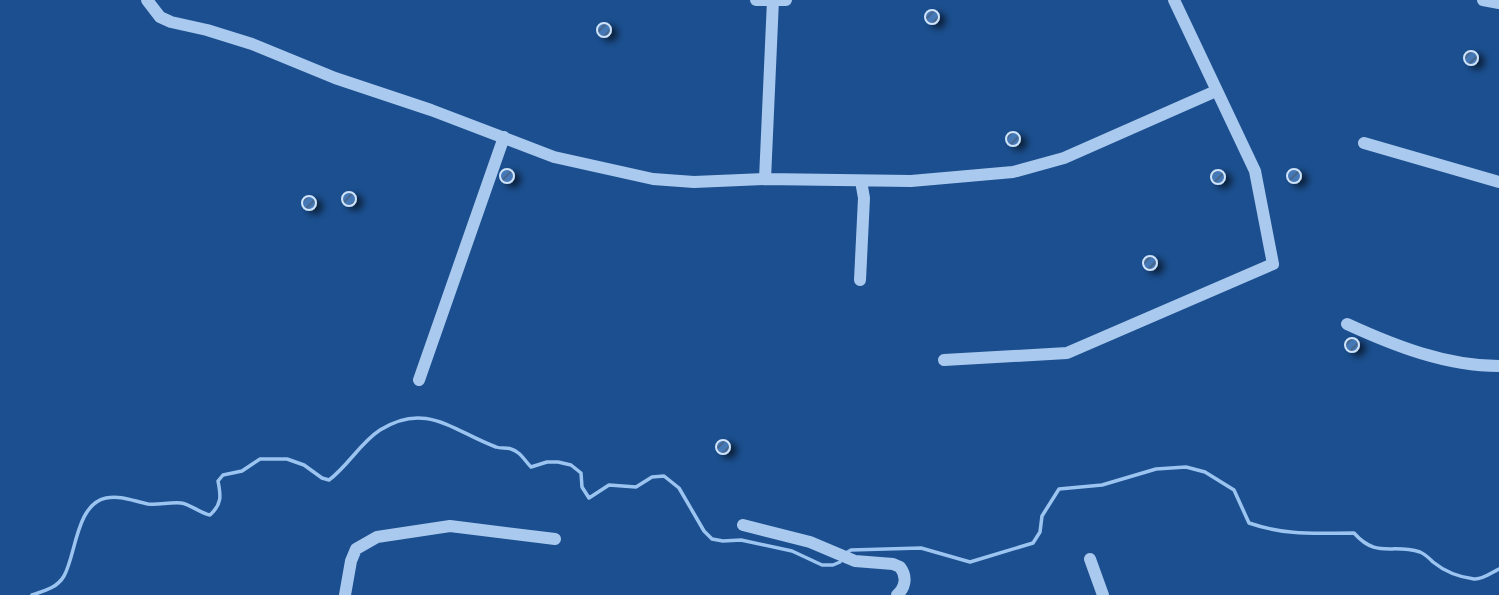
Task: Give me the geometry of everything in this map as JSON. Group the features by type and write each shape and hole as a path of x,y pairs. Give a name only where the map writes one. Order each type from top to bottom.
{"street":[{"path":"147,0 160,18 171,22 252,44 335,78 432,110 554,157 653,180 694,183 765,179 911,181 1013,172 1063,158 1216,91"},
{"path":"755,0 778,1 765,179"},
{"path":"944,360 1067,353 1273,264 1255,171 1174,0"},
{"path":"1483,0 1499,3"},
{"path":"419,380 504,137"},
{"path":"1364,143 1499,182"},
{"path":"860,280 863,198 861,181"},
{"path":"1348,324 1382,340 1421,353 1451,361 1499,366"},
{"path":"743,525 810,542 855,561 900,567 905,579 897,595"},
{"path":"345,595 356,549 377,537 450,526 555,539"},
{"path":"1090,559 1102,595"}],"building":[{"path":"929,10 935,10 939,17 935,24 929,24 925,20 925,14"},
{"path":"601,23 607,23 611,30 607,37 601,37 597,33 597,27"},
{"path":"1468,51 1474,51 1478,58 1474,65 1468,65 1464,61 1464,55"},
{"path":"1010,132 1016,132 1020,139 1016,146 1010,146 1006,142 1006,136"},
{"path":"504,169 510,169 514,176 510,183 504,183 500,179 500,173"},
{"path":"1291,169 1297,169 1301,176 1297,183 1291,183 1287,179 1287,173"},
{"path":"1215,170 1221,170 1225,177 1221,184 1215,184 1211,180 1211,174"},
{"path":"346,192 352,192 356,199 352,206 346,206 342,202 342,196"},
{"path":"306,196 312,196 316,203 312,210 306,210 302,206 302,200"},
{"path":"1147,256 1153,256 1157,263 1153,270 1147,270 1143,266 1143,260"},
{"path":"1349,338 1355,338 1359,345 1355,352 1349,352 1345,348 1345,342"},
{"path":"720,440 726,440 730,447 726,454 720,454 716,450 716,444"}],"waterway":[{"path":"32,595 54,586 64,576 78,531 88,510 96,502 117,497 148,504 181,503 210,515 219,503 218,481 223,475 242,471 260,459 287,459 304,465 329,480 373,435 396,422 411,418 426,418 439,422 496,447 514,450 531,467 547,462 571,465 581,473 582,487 589,498 609,485 636,487 652,477 664,476 679,488 704,531 712,539 741,540 792,551 822,565 840,562"},
{"path":"846,553 851,550 921,548 970,562 1033,543 1040,532 1042,516 1059,489 1102,485 1156,469 1186,467 1205,472 1234,490 1249,523 1289,532 1354,533 1370,546 1420,552 1442,568 1468,578 1480,578 1499,569"}]}
